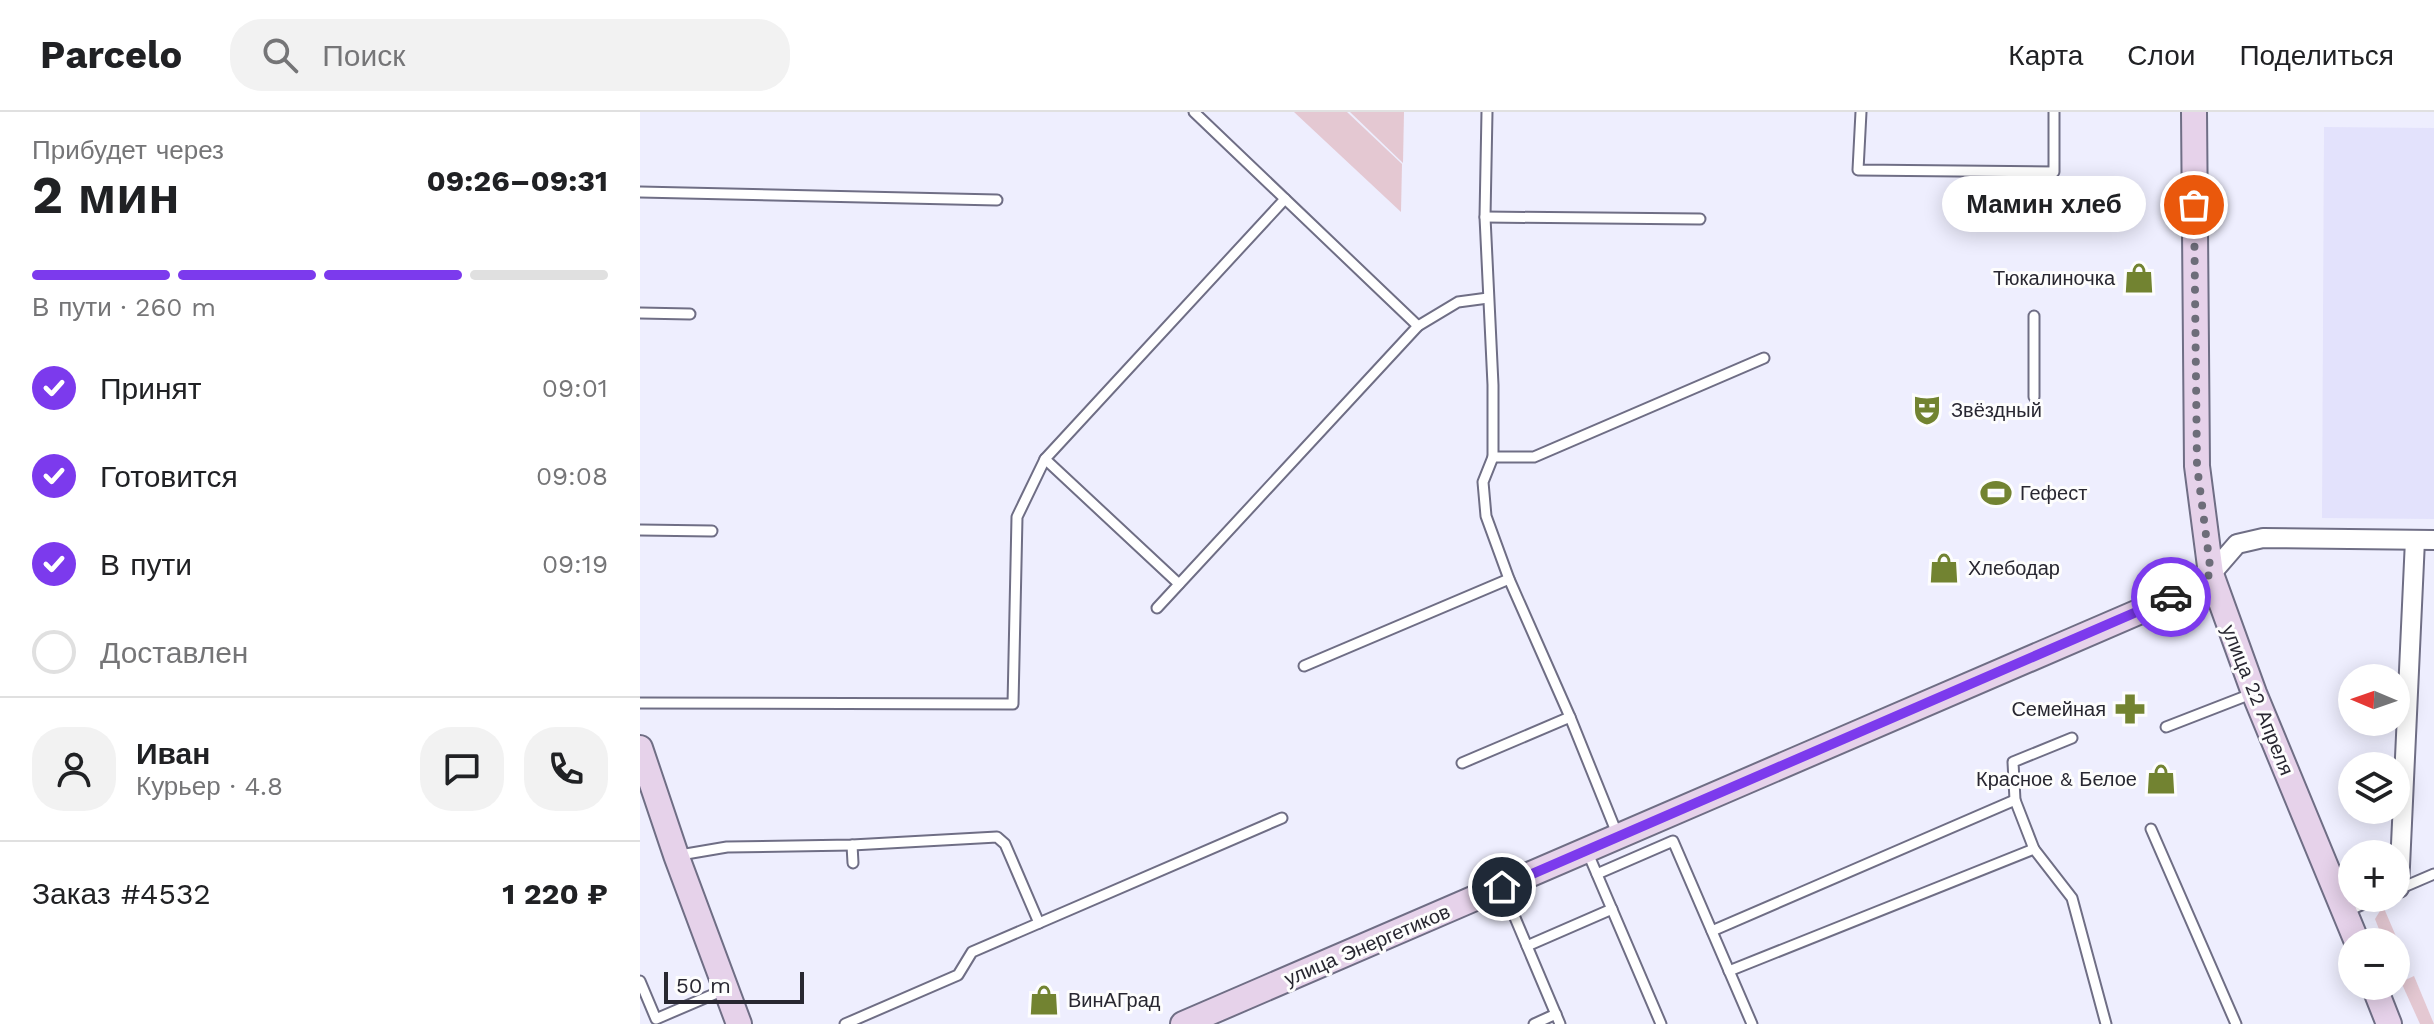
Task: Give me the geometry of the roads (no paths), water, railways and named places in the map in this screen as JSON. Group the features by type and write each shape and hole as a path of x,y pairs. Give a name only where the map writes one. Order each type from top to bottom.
{"main road":[{"name":"улица 22 Апреля","path":"2194,112 2197,466 2211,574 2254,693 2338,895"},
{"name":"улица Энергетиков","path":"1183,1024 2164,601 2211,574"},
{"path":"640,748 739,1024"},
{"name":"улица 22 Апреля","path":"2345,912 2351,928"},
{"path":"2380,1000 2389,1024"}],"street":[{"name":"улица Энергетиков","path":"2211,574 2237,544 2263,538 2424,540"},
{"path":"2402,840 2424,540"}],"lane":[{"path":"1194,112 1418,326"},
{"path":"1487,112 1485,217 1493,457 1483,482 1486,516 1509,579 1570,717 1618,837"},
{"path":"1861,112 1858,170 2039,172 2054,172 2054,112"},
{"path":"640,192 997,200"},
{"path":"640,703 1013,704 1017,517 1045,459 1285,199"},
{"path":"1485,217 1700,219"},
{"path":"1157,608 1418,326 1458,302 1488,298"},
{"path":"640,313 690,314"},
{"path":"2034,316 2034,397"},
{"path":"1493,457 1534,457 1764,358"},
{"path":"1045,459 1179,584"},
{"path":"640,530 712,531"},
{"path":"1304,666 1509,579"},
{"path":"2166,727 2254,693"},
{"path":"1462,763 1570,717"},
{"path":"2072,738 2013,762 2015,800 2034,849 2072,898 2106,1024"},
{"path":"1712,931 2015,800"},
{"path":"845,1024 958,975 972,952 1282,818"},
{"path":"2151,829 2236,1024"},
{"path":"676,855 727,847 852,845 997,837 1005,844 1039,923"},
{"path":"1597,874 1673,841 1752,1024"},
{"path":"852,845 853,863"},
{"path":"1729,971 2034,849"},
{"path":"1587,850 1661,1024"},
{"path":"2410,884 2434,874"},
{"path":"1502,887 1558,1019 1534,1024"},
{"path":"1527,946 1612,909"},
{"path":"640,981 656,1019 726,989"}],"place":[{"name":"Мамин хлеб","path":"2194,205"},
{"name":"Тюкалиночка","path":"2139,278"},
{"name":"Звёздный","path":"1927,410"},
{"name":"Гефест","path":"1996,493"},
{"name":"Хлебодар","path":"1944,568"},
{"name":"Семейная","path":"2130,709"},
{"name":"Красное & Белое","path":"2161,779"},
{"name":"ВинАГрад","path":"1044,1000"}]}
